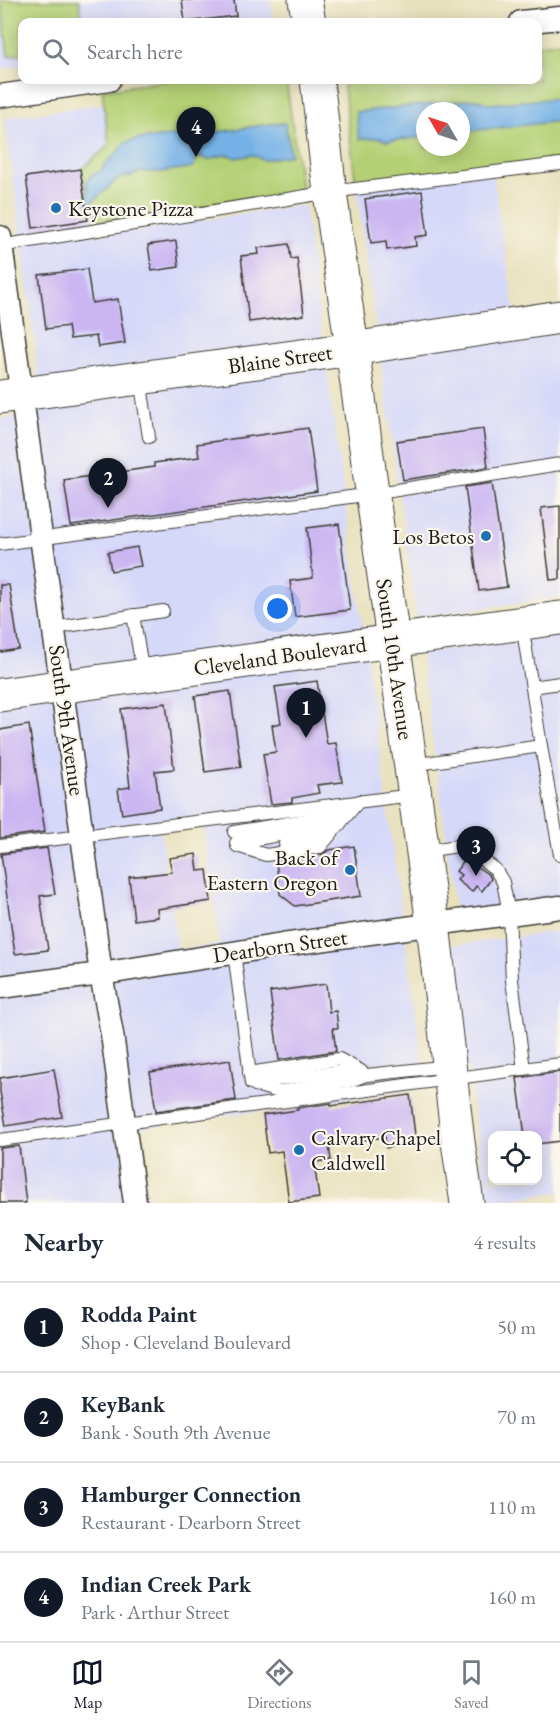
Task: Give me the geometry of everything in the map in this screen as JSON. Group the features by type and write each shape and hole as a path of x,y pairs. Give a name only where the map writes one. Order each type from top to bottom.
{"main road":[{"path":"305,0 308,18"},
{"name":"South 10th Avenue","path":"317,84 330,192 433,924 467,1203"},
{"name":"Blaine Street","path":"11,396 352,349 560,317"},
{"name":"Cleveland Boulevard","path":"0,695 560,618"}],"street":[{"path":"542,20 560,18"},
{"path":"0,96 81,84"},
{"name":"South 9th Avenue","path":"0,243 11,396 42,539 101,974 112,1034 135,1203"},
{"name":"Dearborn Street","path":"0,987 560,907"}],"lane":[{"path":"0,243 330,192 560,164"},
{"path":"140,378 149,437"},
{"path":"0,544 372,494 560,464"},
{"path":"54,628 163,610"},
{"path":"133,615 144,675"},
{"path":"522,623 560,855"},
{"path":"532,687 560,683"},
{"path":"0,846 359,801 412,780 541,746"},
{"path":"236,840 249,850 266,855 320,847 359,801"},
{"path":"236,840 348,813"},
{"path":"236,840 339,824"},
{"path":"423,852 458,846 476,855 495,869 503,882 509,914 512,980 524,1069"},
{"path":"234,952 250,1078"},
{"path":"250,1078 339,1059 367,1075"},
{"path":"250,1078 279,1092 353,1080 367,1075 524,1069 560,1064"},
{"path":"0,1140 450,1072"}],"shaded area":[{"path":"0,0 270,0 273,18 18,18 18,67 0,69"},
{"path":"104,104 109,145 89,213 95,212 99,235 304,205 426,1088 139,1128 148,1203 0,1203 0,419 39,414 36,349 5,118","holes":["203,823 220,944 178,950 160,829"]},
{"path":"492,167 519,338 560,332 560,597 417,617 356,186"},
{"path":"560,633 560,897 456,911 421,653"},
{"path":"560,931 560,1192 487,1202 451,946"}],"green space":[{"path":"1,0 79,0 81,18 18,18 18,55 8,56"},
{"path":"560,41 560,159 356,186 343,84 542,84 542,44"},
{"path":"145,84 287,84 302,194 97,222 95,212 89,213 82,169 109,145 102,90"}],"water":[{"path":"560,98 560,121 470,131 470,102 449,102 477,99 488,104"},
{"path":"416,106 416,138 386,141 380,138 359,139 356,112"},
{"path":"285,123 291,155 264,160 252,155 236,158 225,155 208,160 200,156 193,167 161,172 141,172 118,179 89,205 87,181 91,175 100,172 124,143 138,139 173,136 186,138 194,133"}],"building":[{"path":"182,0 234,0 236,16 184,18"},
{"path":"80,169 88,220 33,228 26,177"},
{"path":"422,191 428,235 415,237 416,246 387,250 386,241 371,243 365,199"},
{"path":"176,241 179,267 152,271 148,245"},
{"path":"289,244 291,259 297,258 304,315 249,322 241,256 259,254 258,248"},
{"path":"87,269 92,303 118,299 125,343 98,347 96,336 70,339 68,326 46,329 39,275"},
{"path":"308,428 317,491 71,526 64,480 154,467 154,463 199,457 197,444"},
{"path":"483,429 488,467 403,480 397,441"},
{"name":"Los Betos","path":"492,483 507,587 479,591 465,487"},
{"path":"560,506 560,579 550,580 541,508"},
{"path":"339,524 350,610 295,617 290,581 313,578 307,528"},
{"path":"137,547 141,566 111,571 108,552"},
{"path":"0,585 9,585 19,649 0,652"},
{"path":"317,681 327,744 336,743 342,782 317,785 319,793 292,798 292,802 271,804 263,754 276,752 272,725 281,723 275,687"},
{"path":"230,691 241,767 205,772 195,696"},
{"path":"166,703 174,769 155,771 160,808 122,814 118,789 130,787 121,709"},
{"path":"29,725 45,832 0,838 0,730"},
{"path":"354,846 361,896 295,906 280,894 276,862 321,855 329,850"},
{"path":"47,848 55,894 40,896 48,950 15,954 1,854"},
{"path":"196,854 198,871 207,870 211,901 157,909 158,917 134,920 129,877 172,872 169,858"},
{"path":"465,859 489,875 491,879 482,891 476,886 472,892 457,880 461,875 456,871"},
{"path":"326,984 329,1012 336,1011 338,1028 333,1028 336,1051 279,1060 270,992"},
{"path":"230,1060 236,1100 156,1111 150,1072"},
{"path":"54,1069 62,1117 6,1126 0,1078"},
{"path":"560,1072 560,1141 542,1143 542,1131 524,1131 517,1078"},
{"name":"Calvary Chapel Caldwell","path":"410,1095 416,1143 386,1148 385,1137 329,1145 331,1160 314,1162 319,1198 289,1202 282,1151 268,1153 263,1115 331,1103 331,1106"},
{"path":"19,1146 26,1203 0,1203 0,1148"}],"place":[{"name":"Indian Creek Park","path":"196,157"},
{"name":"Keystone Pizza","path":"56,208"},
{"name":"KeyBank","path":"108,508"},
{"name":"Los Betos","path":"486,536"},
{"name":"Rodda Paint","path":"306,738"},
{"name":"Back of Eastern Oregon","path":"350,870"},
{"name":"Hamburger Connection","path":"476,876"},
{"name":"Calvary Chapel Caldwell","path":"299,1150"}]}
